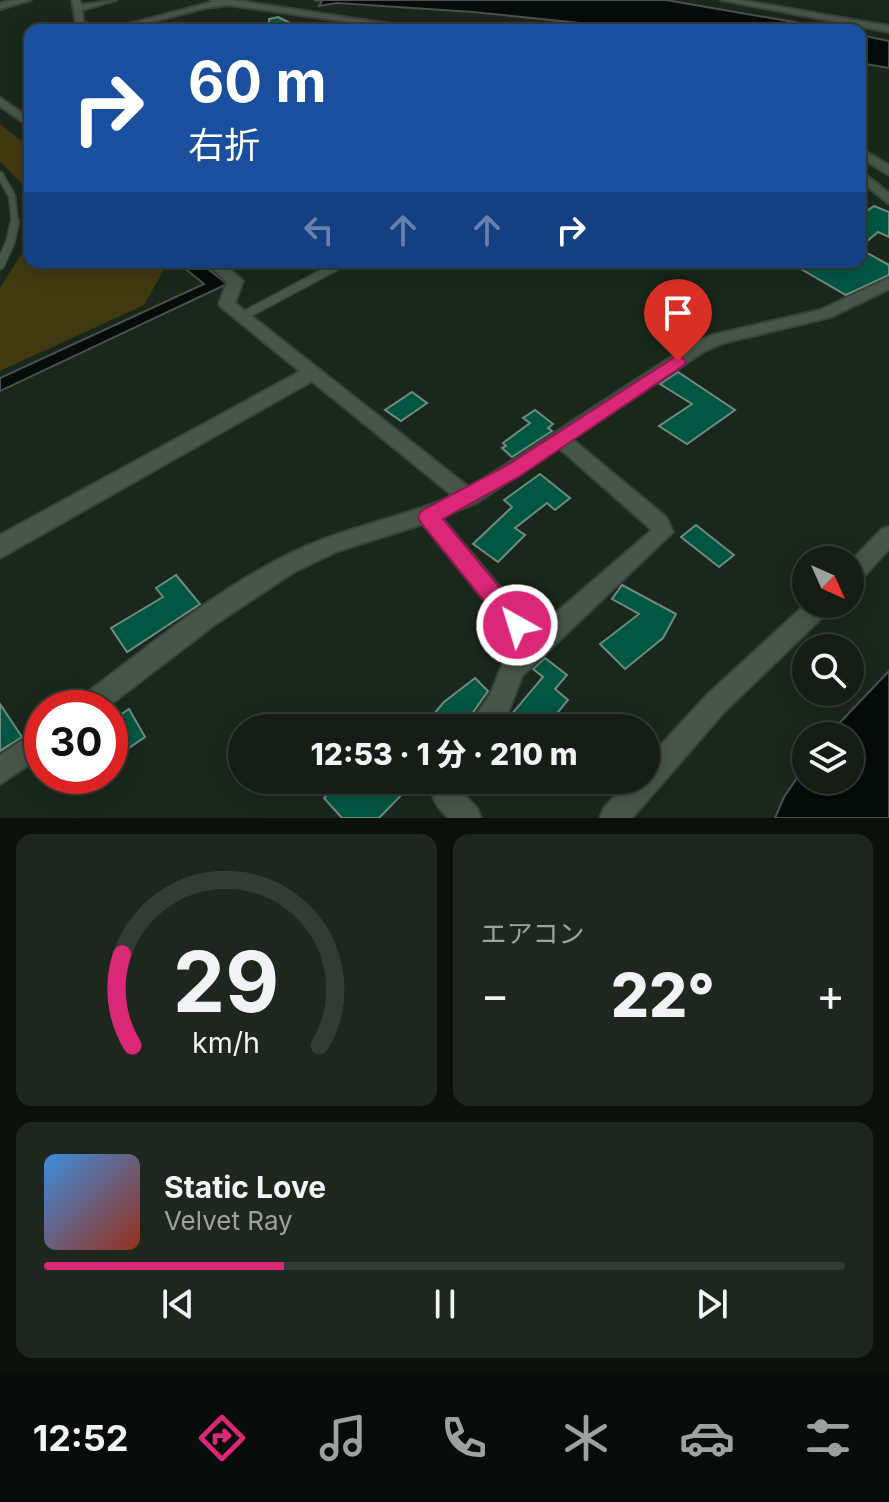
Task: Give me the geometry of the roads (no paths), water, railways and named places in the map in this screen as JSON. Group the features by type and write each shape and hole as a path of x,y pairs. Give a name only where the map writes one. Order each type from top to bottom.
{"street":[{"path":"0,6 27,0"},
{"path":"82,24 79,22 77,4 112,0"},
{"path":"725,0 861,24"},
{"path":"209,2 340,24"},
{"path":"132,24 209,2 376,24"},
{"path":"829,6 887,18"},
{"path":"328,18 349,24"},
{"path":"309,20 319,24"},
{"path":"866,25 889,29"},
{"path":"0,101 24,119"},
{"path":"866,156 889,171"},
{"path":"866,179 889,200"},
{"path":"219,268 235,281 227,304 469,498"},
{"path":"111,690 285,566 337,541 429,517 469,498 697,348 718,339 825,314 889,283"},
{"path":"0,547 312,372"},
{"path":"491,714 500,702 512,669 663,532 659,523 561,440"},
{"path":"429,517 535,646"},
{"path":"864,562 889,535"},
{"path":"660,765 716,703 806,618"},
{"path":"0,771 24,753"},
{"path":"444,794 467,818"},
{"path":"614,818 634,794"}],"lane":[{"path":"0,175 13,201 16,224 8,253 0,265"},
{"path":"243,316 333,268"}]}
